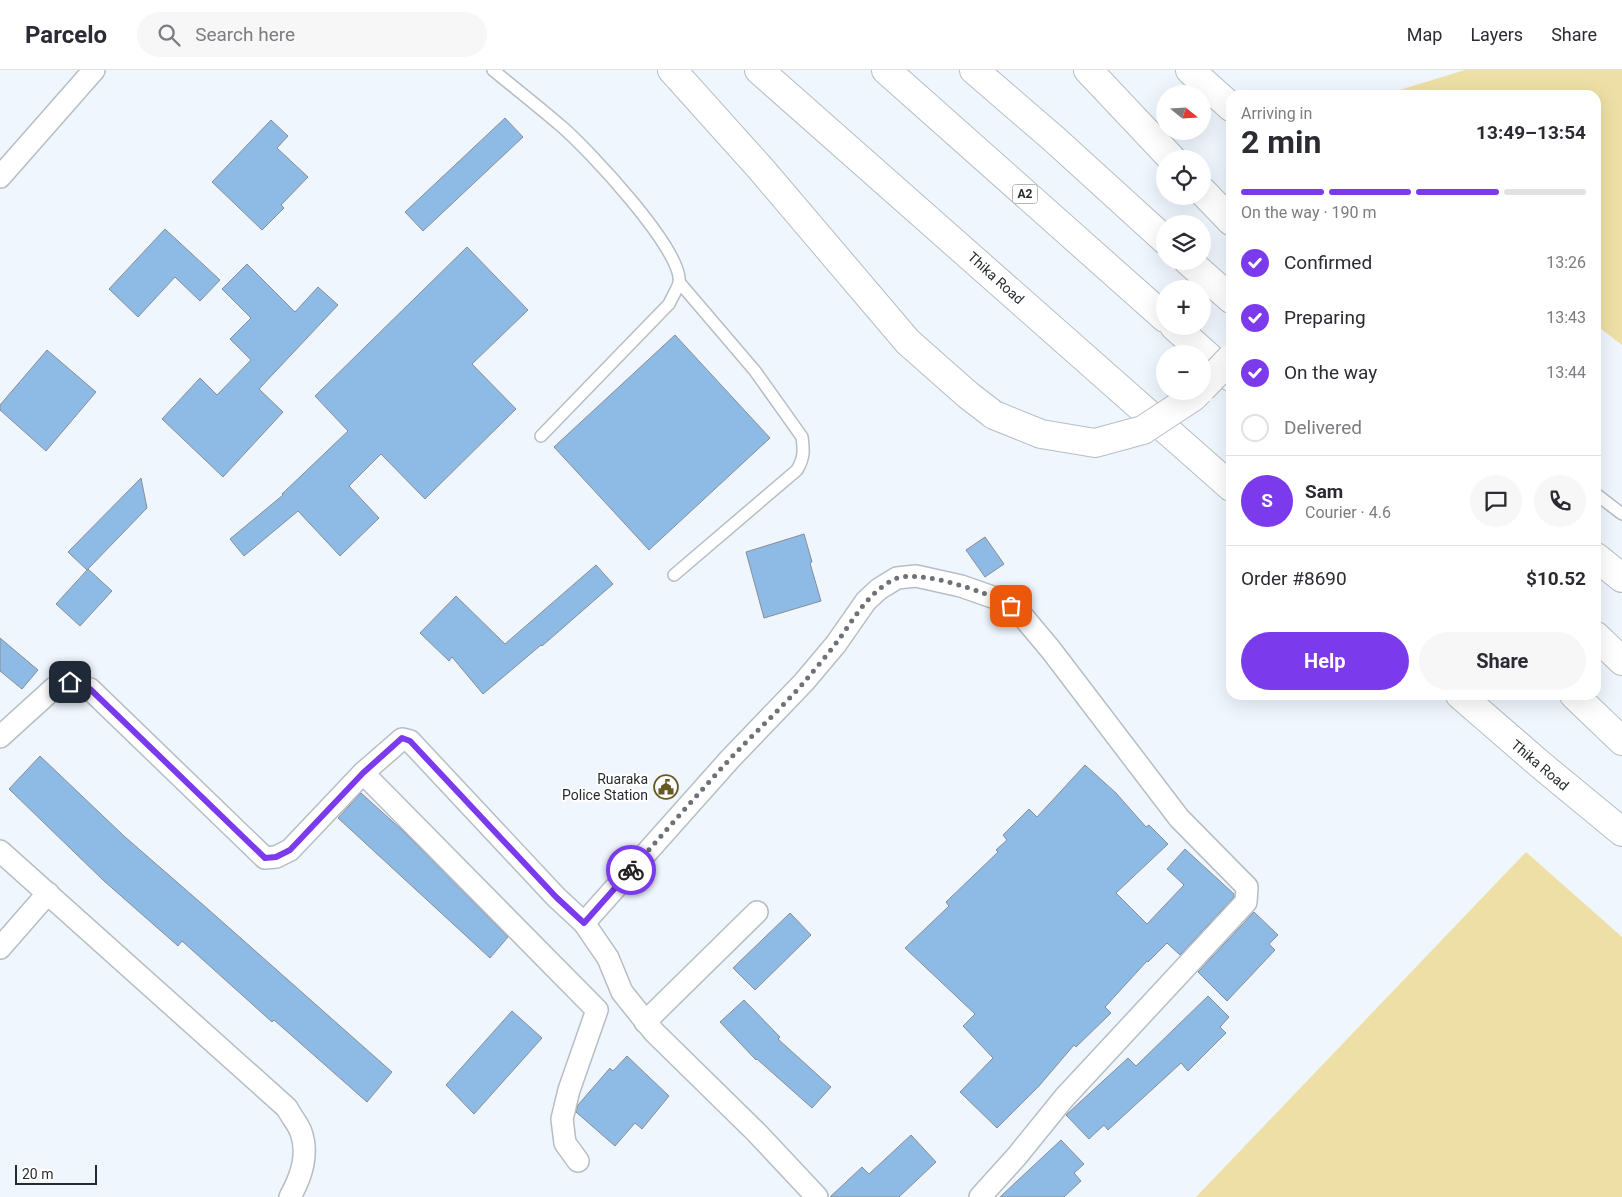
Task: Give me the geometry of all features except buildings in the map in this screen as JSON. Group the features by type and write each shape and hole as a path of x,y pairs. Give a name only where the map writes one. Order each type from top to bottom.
{"main road":[{"path":"672,70 761,169 908,342 968,395 994,415 1040,434 1095,443 1143,430 1188,400"},
{"name":"Thika Road","path":"760,70 1226,484"},
{"name":"A2","path":"886,70 1156,310"},
{"path":"974,70 1054,139 1156,232"},
{"path":"1088,70 1164,150"},
{"path":"1190,70 1226,102"},
{"path":"1211,201 1226,217"},
{"path":"1198,270 1226,295"},
{"path":"1184,335 1226,373"},
{"path":"1211,379 1226,363"},
{"path":"1601,560 1622,578"},
{"path":"1601,641 1622,662"},
{"name":"Thika Road","path":"1466,700 1521,749 1622,832"},
{"path":"1579,700 1622,741"}],"street":[{"path":"0,177 94,70"},
{"path":"584,923 730,759 804,682 836,644 866,601 879,589 897,578 916,576 946,582 1001,600 1020,613 1057,657 1179,818 1247,887 1246,902 1064,1098 1017,1156 980,1197"},
{"path":"0,736 54,688 70,682 90,689 265,858 276,857 290,850 363,773 402,738 410,741 556,897 584,923 608,958 622,992 645,1022 817,1197"},
{"path":"363,773 597,1010"},
{"path":"0,851 287,1108 301,1132 305,1153 300,1178 290,1197"},
{"path":"0,948 48,894"},
{"path":"645,1022 757,912"},
{"path":"578,1161 565,1143 562,1120 569,1090 597,1010 622,992"}],"lane":[{"path":"493,70 563,127 607,173 652,226 674,260 679,282 755,371 802,437 804,447 803,460 797,470 674,575"},
{"path":"542,436 669,304 679,282"},
{"path":"1601,498 1622,514"}],"shaded area":[{"path":"1465,70 1622,70 1622,345 1601,329 1601,90 1399,90"},
{"path":"1526,852 1622,937 1622,1197 1196,1197"}],"way so far":[{"path":"631,870 730,759 804,682 836,644 866,601 879,589 897,578 916,576 961,586 1001,600 1011,606"}],"place":[{"name":"Ruaraka Police Station","path":"666,787"}],"route":[{"path":"70,682 90,689 265,858 276,857 290,850 363,773 402,738 410,741 556,897 584,923 631,870"}]}
